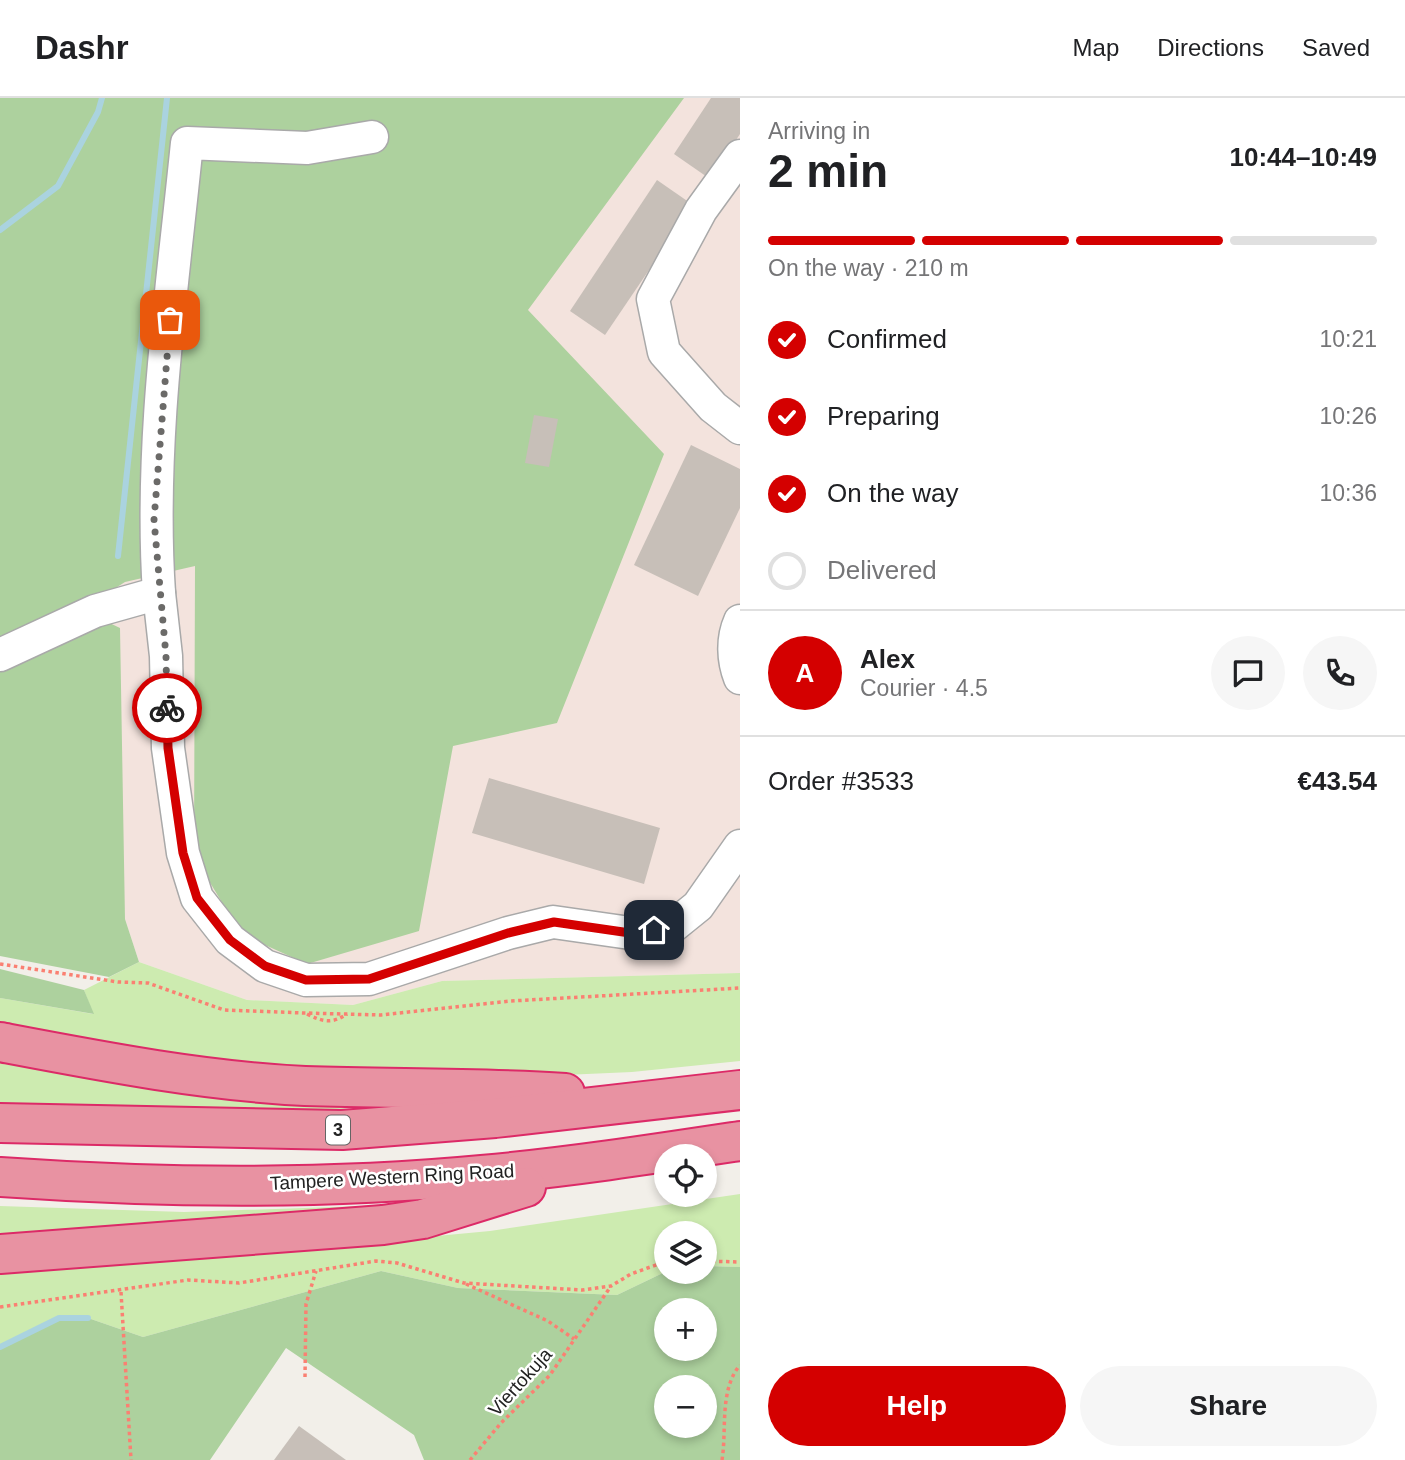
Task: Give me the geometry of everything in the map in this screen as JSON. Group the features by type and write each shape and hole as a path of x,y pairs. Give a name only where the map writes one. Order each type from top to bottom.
{"highway":[{"path":"0,1042 191,1074 303,1086 477,1087 676,1099"},
{"name":"3","path":"0,1123 342,1130 495,1118 740,1090"},
{"name":"Tampere Western Ring Road","path":"0,1177 177,1183 341,1183 481,1175 740,1141"},
{"path":"0,1254 383,1225 423,1219 611,1160"}],"lane":[{"path":"372,137 307,148 187,143 164,370 154,520 166,656 168,748 183,853 197,898 230,940 265,966 306,980 369,979 508,933 554,922 637,934 672,926 698,906 740,846"},
{"path":"740,156 701,210 653,299 664,352 713,407 740,428"},
{"path":"0,655 95,611 159,593"},
{"path":"740,621 735,644 735,666 740,678"}],"path":[{"path":"0,964 118,982 148,983 224,1010 305,1013 381,1015 511,1001 740,988"},
{"path":"305,1013 328,1021 335,1021 347,1014"},
{"path":"0,1307 78,1295 121,1292 188,1280 239,1283 376,1261 397,1263 464,1283 548,1321 574,1339"},
{"path":"717,1261 740,1262"},
{"path":"464,1283 582,1290 611,1286 631,1273 654,1265"},
{"path":"305,1377 306,1304 316,1270"},
{"name":"Viertokuja","path":"470,1460 501,1423 550,1375 611,1286"},
{"path":"121,1292 131,1460"},
{"path":"722,1460 726,1434 726,1398 740,1365"}],"shaded area":[{"path":"176,98 740,98 740,973 442,981 353,1005 247,1000 139,962 125,919 99,618 92,603"}],"green space":[{"path":"0,98 684,98 528,310 664,454 557,723 453,746 419,931 307,964 241,934 194,856 195,566 125,582 92,603 0,647"},
{"path":"99,618 120,628 125,919 139,962 109,977 0,956 0,668"},
{"path":"139,962 247,1000 353,1005 442,981 740,973 740,1061 632,1072 519,1077 281,1073 0,1033 0,998 93,1014 84,990"},
{"path":"0,969 84,990 94,1014 0,998"},
{"path":"0,1060 444,1104 271,1112 98,1110 0,1103"},
{"path":"740,1194 740,1267 717,1266 717,1221 654,1221 654,1277 617,1295 458,1288 381,1271 143,1337 88,1318 59,1318 0,1347 0,1263 362,1243 490,1231 654,1207 717,1207 717,1197"},
{"path":"421,1204 0,1240 0,1206 184,1212"},
{"path":"717,1266 740,1267 740,1460 424,1460 414,1435 286,1348 210,1460 0,1460 0,1347 59,1318 88,1318 143,1337 381,1271 458,1288 617,1295 654,1277 654,1284 717,1284"}],"building":[{"path":"711,98 740,98 740,134 710,179 674,154"},
{"path":"657,180 693,205 605,335 570,311"},
{"path":"534,415 558,419 549,467 525,463"},
{"path":"691,445 740,469 740,508 698,596 634,565"},
{"path":"489,778 660,828 644,884 472,833"},
{"path":"299,1426 346,1460 274,1460"}],"waterway":[{"path":"0,230 58,186 98,112 102,98"},
{"path":"118,556 167,98"},
{"path":"0,1347 59,1318 88,1318"}],"way so far":[{"path":"167,708 166,656 154,520 170,320"}],"route":[{"path":"167,708 168,748 183,853 197,898 230,940 265,966 306,980 369,979 508,933 554,922 637,934 654,930"}]}
